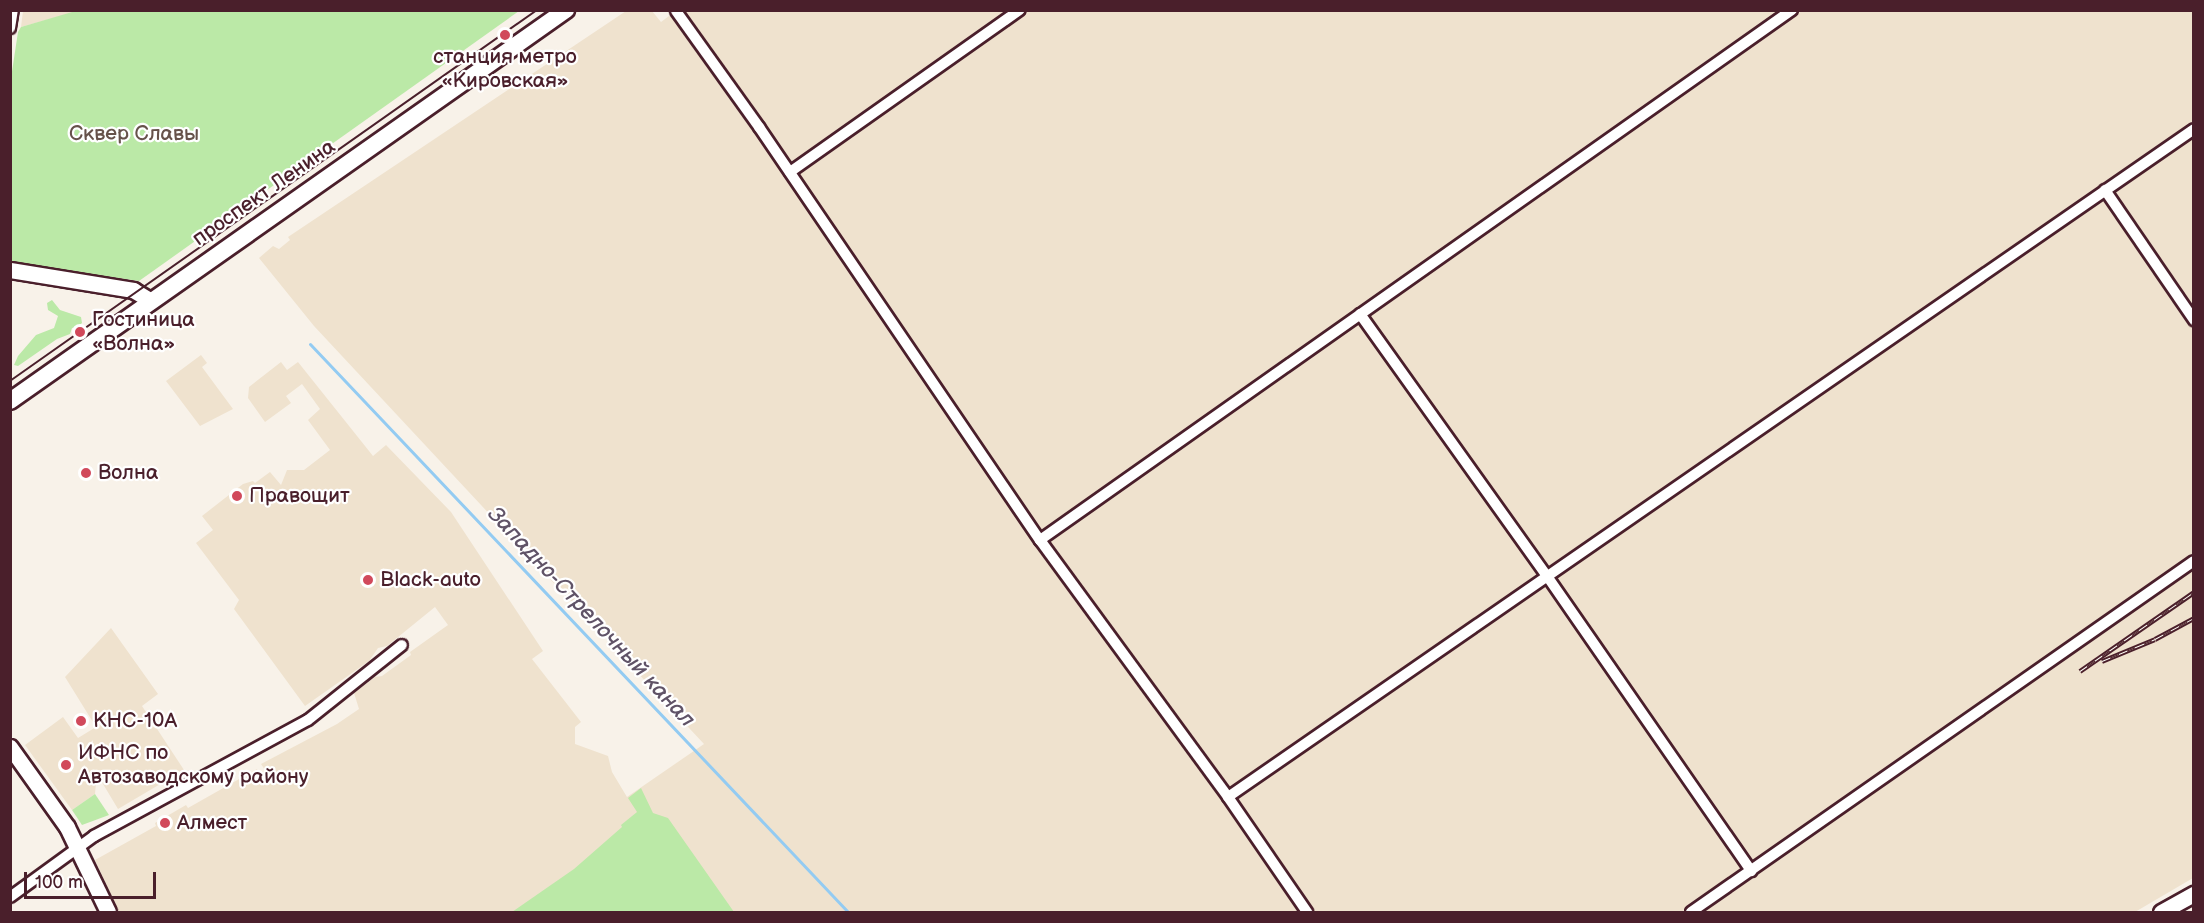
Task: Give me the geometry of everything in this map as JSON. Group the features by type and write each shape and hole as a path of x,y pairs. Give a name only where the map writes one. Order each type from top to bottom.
{"main road":[{"name":"проспект Ленина","path":"10,401 549,17 566,10"}],"street":[{"path":"10,28 13,10"},
{"path":"790,172 1020,10"},
{"path":"1040,540 1792,10"},
{"path":"676,11 790,172 1040,540 1228,797 1307,912"},
{"path":"1228,797 2193,129"},
{"path":"2105,190 2193,320"},
{"path":"10,270 133,290 151,301"},
{"path":"1360,314 1547,576 1751,871"},
{"path":"1691,912 2193,561"},
{"path":"10,897 94,836 308,720 402,645"},
{"path":"10,747 68,827 108,912"},
{"path":"2161,912 2193,894"}],"shaded area":[{"path":"677,10 2193,11 2193,878 2135,912 119,912 95,860 156,826 155,823 186,805 188,808 257,769 260,773 265,770 261,764 337,724 359,709 354,693 375,677 382,676 411,655 410,652 448,625 435,607 387,646 378,648 369,661 305,706 234,609 239,600 196,543 213,530 202,516 243,484 253,481 255,483 270,472 281,485 287,470 304,470 330,450 308,420 320,409 302,384 286,396 291,403 265,422 248,398 249,387 281,362 287,370 298,362 373,456 386,445 451,512 543,651 532,659 581,722 575,727 575,744 608,756 612,772 627,797 704,744 314,326 259,258 273,246 279,249 290,240 288,237 626,11 652,11 661,22"},
{"path":"23,11 79,11 21,27"},
{"path":"201,355 207,363 202,367 233,409 200,426 166,381"},
{"path":"111,628 158,694 142,706 184,770 118,809 94,769 89,773 96,783 95,794 72,810 25,745 63,717 78,738 96,727 65,677"}],"green space":[{"name":"Сквер Славы","path":"79,10 519,11 139,281 11,263 11,78 18,32 21,27"},
{"path":"52,300 60,310 81,317 82,323 72,328 70,334 57,339 18,366 14,365 18,356 36,335 54,328 58,316 48,310 47,303"},
{"path":"641,788 653,813 668,818 734,912 512,912 574,869 622,827 621,825 637,812 628,798"},
{"path":"95,794 109,815 82,825 72,810"}],"waterway":[{"name":"Западно-Стрелочный канал","path":"310,344 848,912"}],"tram line":[{"path":"10,381 537,10"}],"railway":[{"path":"2080,671 2194,592"},
{"path":"2102,661 2155,639 2194,618"}],"place":[{"name":"станция метро «Кировская»","path":"505,35"},
{"name":"Гостиница «Волна»","path":"80,332"},
{"name":"Волна","path":"86,473"},
{"name":"Правощит","path":"237,496"},
{"name":"Black-auto","path":"368,580"},
{"name":"КНС-10А","path":"81,721"},
{"name":"ИФНС по Автозаводскому району","path":"66,765"},
{"name":"Алмест","path":"165,823"}]}
